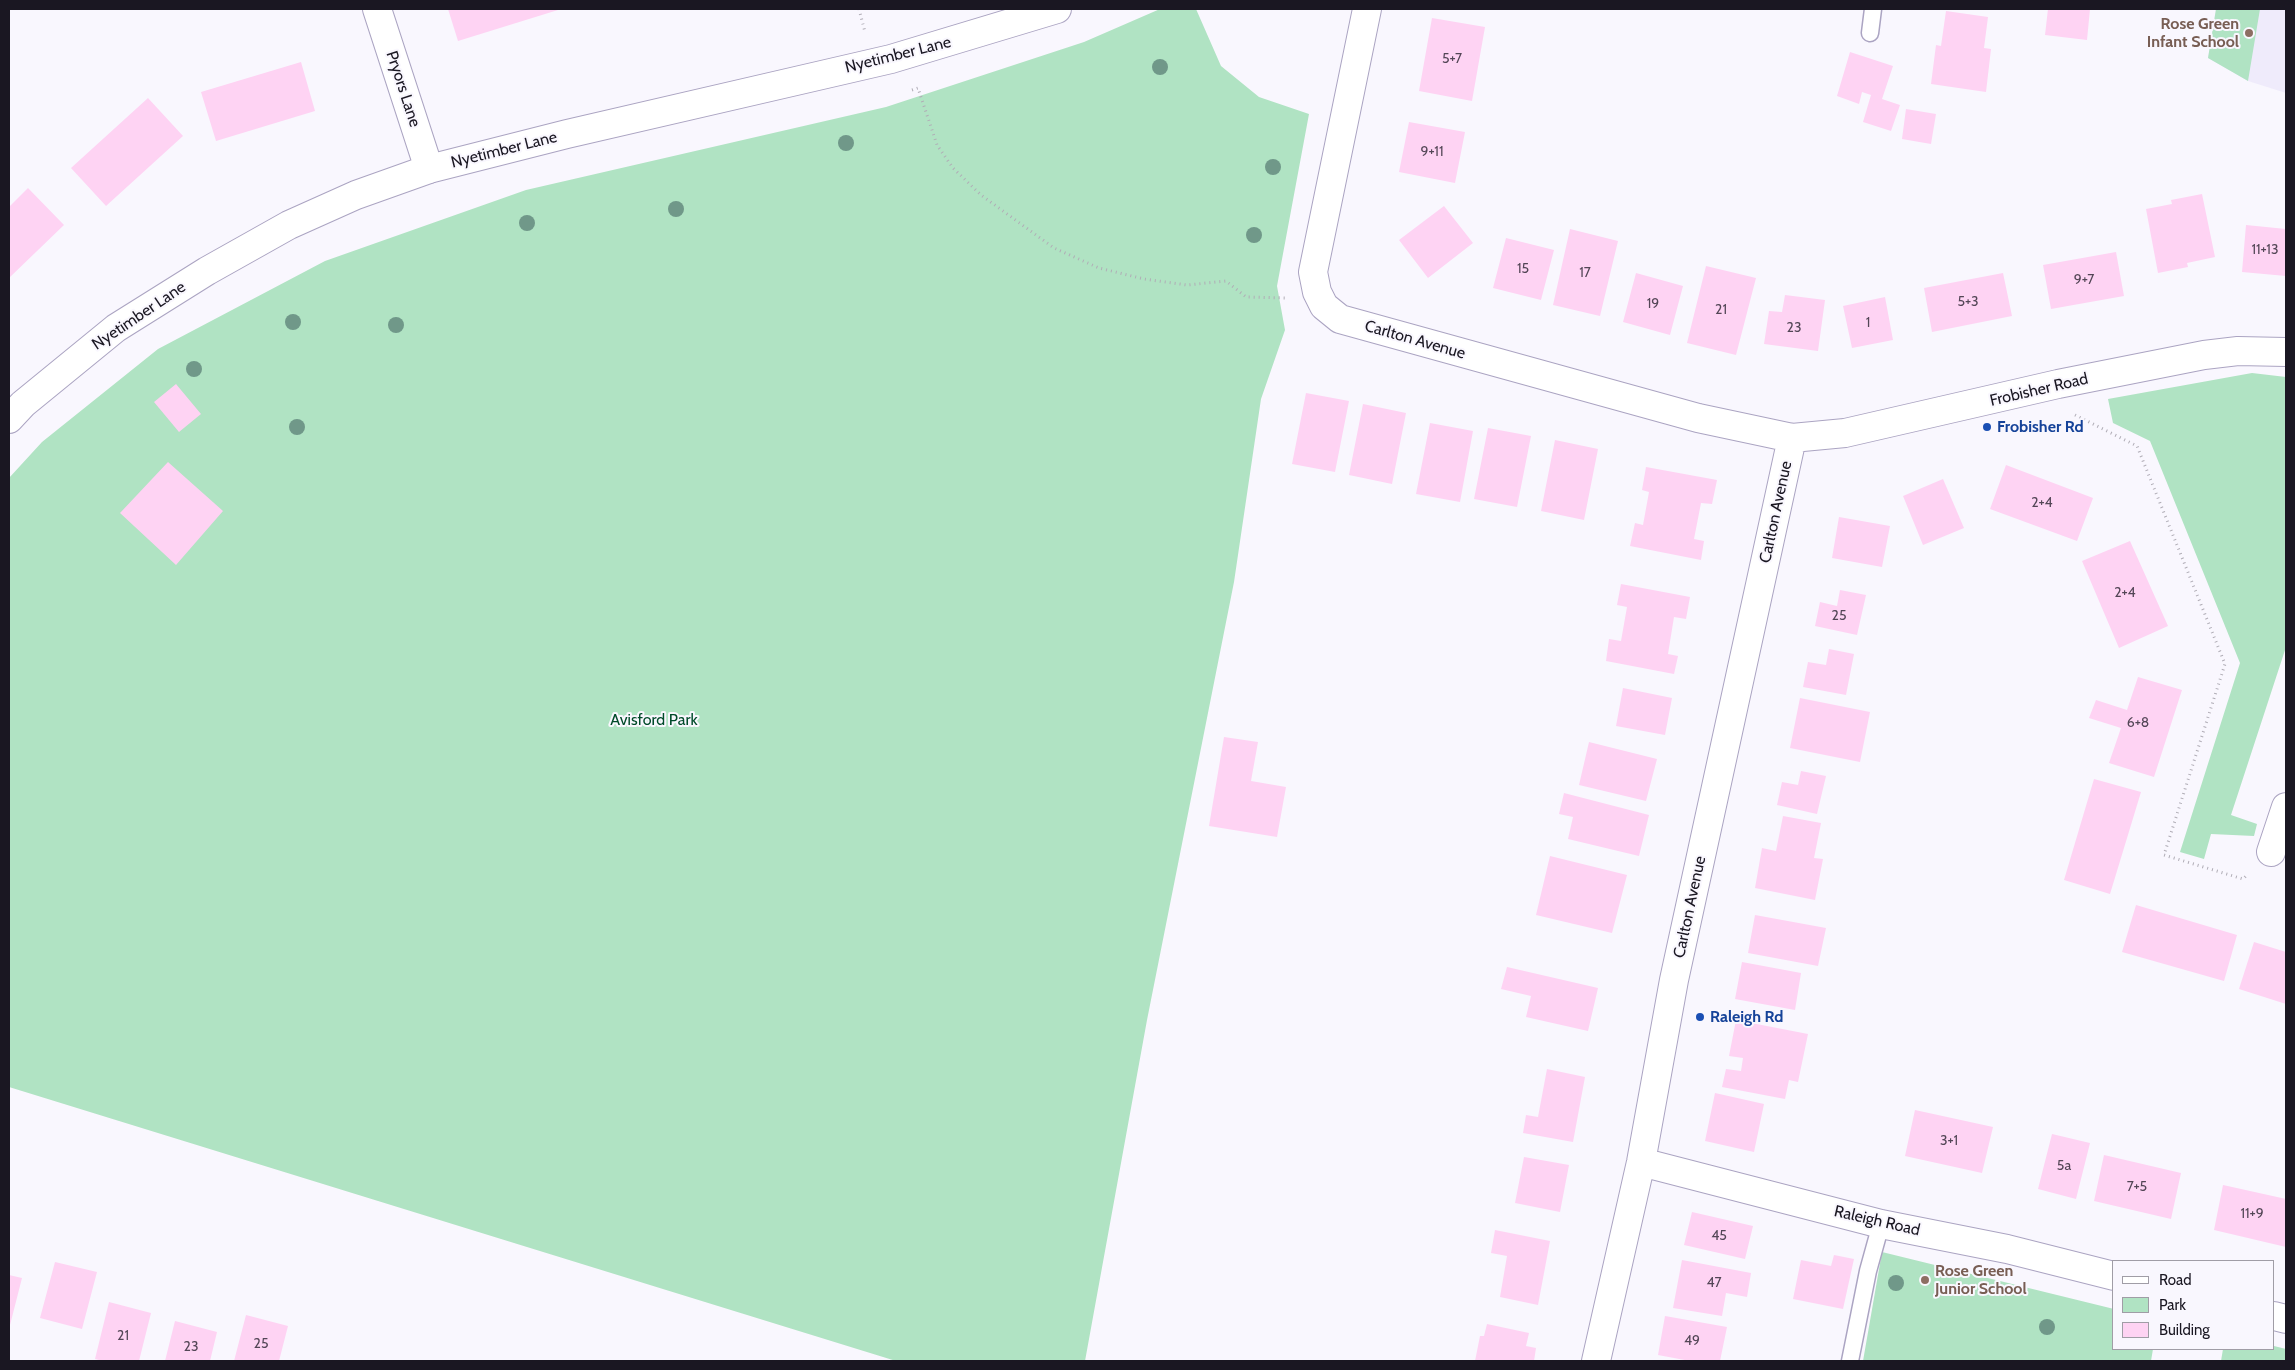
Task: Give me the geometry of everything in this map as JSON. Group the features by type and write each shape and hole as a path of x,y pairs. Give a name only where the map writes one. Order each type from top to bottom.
{"street":[{"name":"Pryors Lane","path":"377,9 429,169"},
{"name":"Nyetimber Lane","path":"9,419 23,404 116,328 207,271 289,224 356,195 429,169 567,134 891,59 1057,9"},
{"name":"Carlton Avenue","path":"1367,9 1313,272 1314,282 1320,298 1330,313 1340,319 1698,418 1792,438 1674,980 1641,1162 1596,1361"},
{"name":"Frobisher Road","path":"1792,438 1845,434 2058,384 2204,355 2238,351 2286,352"},
{"path":"2271,852 2286,807"},
{"name":"Raleigh Road","path":"1641,1162 1882,1224 2007,1249 2112,1275"}],"lane":[{"path":"1870,33 1873,9"},
{"path":"1850,1361 1868,1271 1882,1224"}],"path":[{"path":"859,9 874,62"},
{"path":"910,90 918,88 937,145 953,168 981,195 1054,248 1099,268 1144,279 1187,285 1226,281 1246,297 1320,298"},
{"path":"2058,384 2065,410 2136,446 2225,664 2164,855 2243,879 2271,852"}],"shaded area":[{"name":"Rose Green Infant School","path":"2216,9 2286,9 2286,93 2248,81 2208,58"}],"green space":[{"name":"Avisford Park","path":"1160,9 1196,9 1221,66 1259,97 1309,114 1277,286 1285,330 1261,399 1234,582 1147,1020 1085,1361 896,1361 9,1087 9,478 42,442 158,349 325,261 526,190 886,107 1084,42"},
{"path":"2216,9 2260,9 2248,81 2208,58"},
{"path":"2252,373 2286,377 2286,647 2231,815 2257,824 2254,836 2211,834 2204,859 2180,852 2240,663 2150,441 2113,423 2108,399"},
{"name":"Rose Green Junior School","path":"1882,1252 2112,1309 2112,1350 2153,1350 2151,1361 1863,1361"},
{"path":"2275,1346 2286,1349 2286,1361 2221,1361 2223,1350 2275,1350"}],"building":[{"path":"448,9 557,9 558,10 458,41"},
{"path":"2048,9 2090,9 2087,40 2045,35"},
{"path":"1946,11 1988,17 1984,48 1991,49 1986,92 1931,84 1936,45 1941,46"},
{"path":"1432,18 1485,27 1472,101 1419,91"},
{"path":"1850,52 1893,66 1882,99 1900,105 1891,131 1863,122 1871,95 1862,92 1859,104 1837,96"},
{"path":"301,62 315,111 216,141 201,92"},
{"path":"148,98 183,136 106,206 71,168"},
{"path":"1906,109 1936,114 1931,144 1902,139"},
{"path":"1409,122 1465,132 1455,183 1399,172"},
{"path":"28,188 64,225 9,278 9,207"},
{"path":"2202,194 2215,257 2187,263 2188,267 2158,273 2146,209 2172,204 2171,200"},
{"path":"1444,206 1473,243 1428,278 1399,240"},
{"path":"2246,225 2286,229 2286,276 2242,272"},
{"path":"1570,229 1618,241 1600,316 1553,305"},
{"path":"1506,238 1554,250 1541,300 1493,288"},
{"path":"2116,252 2124,296 2051,309 2043,265"},
{"path":"1706,266 1756,278 1736,355 1687,343"},
{"path":"1636,273 1683,286 1670,335 1623,322"},
{"path":"2003,273 2012,316 1932,332 1924,288"},
{"path":"1785,295 1825,300 1818,351 1764,344 1769,311 1782,312"},
{"path":"1885,297 1893,340 1852,348 1843,306"},
{"path":"176,384 201,414 179,432 154,402"},
{"path":"1306,393 1349,401 1335,472 1292,464"},
{"path":"1363,404 1406,413 1392,484 1349,475"},
{"path":"1430,423 1473,431 1460,502 1416,494"},
{"path":"1488,428 1531,436 1517,507 1474,499"},
{"path":"1555,440 1598,449 1584,520 1541,511"},
{"path":"168,462 223,511 176,565 120,513"},
{"path":"2006,465 2093,498 2077,541 1990,509"},
{"path":"1646,467 1717,480 1712,504 1701,503 1694,539 1704,541 1701,560 1630,546 1635,523 1643,525 1649,492 1642,490"},
{"path":"1943,479 1964,528 1923,545 1903,496"},
{"path":"1839,517 1890,526 1882,567 1832,558"},
{"path":"2130,541 2168,626 2119,648 2082,561"},
{"path":"1621,584 1690,597 1686,619 1674,617 1668,654 1678,656 1674,674 1606,661 1609,639 1621,641 1627,607 1617,605"},
{"path":"1840,590 1866,595 1857,635 1815,626 1820,602 1837,606"},
{"path":"1829,649 1854,654 1846,695 1803,687 1808,662 1826,665"},
{"path":"2138,677 2182,690 2154,777 2109,763 2121,728 2089,718 2096,700 2127,710"},
{"path":"1623,688 1672,698 1665,735 1616,726"},
{"path":"1800,698 1870,712 1860,762 1790,748"},
{"path":"1224,737 1258,742 1251,781 1286,787 1277,837 1209,826"},
{"path":"1589,742 1657,759 1646,801 1579,785"},
{"path":"1801,771 1826,776 1817,814 1777,805 1782,782 1798,785"},
{"path":"2094,779 2141,792 2110,894 2064,880"},
{"path":"1564,793 1649,815 1639,856 1568,839 1573,817 1559,814"},
{"path":"1783,816 1821,823 1814,858 1823,859 1815,900 1755,888 1762,848 1776,851"},
{"path":"1550,856 1627,875 1612,933 1536,915"},
{"path":"2136,905 2237,935 2224,981 2122,952"},
{"path":"1755,915 1826,928 1818,966 1748,953"},
{"path":"2254,942 2286,952 2286,1004 2239,989"},
{"path":"1742,962 1801,973 1795,1010 1735,999"},
{"path":"1507,967 1598,988 1588,1031 1526,1017 1531,996 1501,989"},
{"path":"1736,1020 1808,1034 1798,1082 1789,1080 1785,1099 1722,1087 1726,1069 1741,1071 1743,1058 1729,1056"},
{"path":"1547,1069 1585,1077 1573,1142 1523,1133 1526,1115 1538,1117"},
{"path":"1715,1093 1764,1104 1754,1152 1705,1141"},
{"path":"1915,1110 1993,1127 1982,1173 1905,1156"},
{"path":"2052,1134 2090,1143 2076,1199 2038,1189"},
{"path":"2104,1155 2181,1173 2171,1219 2094,1201"},
{"path":"1524,1157 1569,1165 1560,1212 1515,1203"},
{"path":"2223,1185 2286,1199 2286,1247 2214,1230"},
{"path":"1692,1212 1753,1226 1745,1259 1684,1245"},
{"path":"1495,1230 1550,1241 1538,1305 1500,1297 1507,1256 1491,1253"},
{"path":"1834,1255 1854,1259 1843,1309 1793,1299 1801,1260 1831,1266"},
{"path":"1682,1260 1751,1273 1747,1297 1726,1293 1722,1316 1673,1308"},
{"path":"55,1262 97,1272 82,1329 40,1318"},
{"path":"9,1275 22,1278 9,1329"},
{"path":"109,1302 151,1313 139,1361 103,1361 95,1359"},
{"path":"246,1315 288,1326 279,1361 234,1361"},
{"path":"1665,1316 1727,1327 1720,1361 1690,1361 1658,1355"},
{"path":"175,1321 217,1332 210,1361 165,1361"},
{"path":"1487,1324 1529,1333 1526,1346 1536,1348 1534,1361 1475,1361 1480,1336 1484,1336"}],"place":[{"name":"Rose Green Infant School","path":"2249,33"},
{"name":"Frobisher Rd","path":"1987,427"},
{"name":"Raleigh Rd","path":"1700,1017"},
{"name":"Rose Green Junior School","path":"1925,1280"}]}
